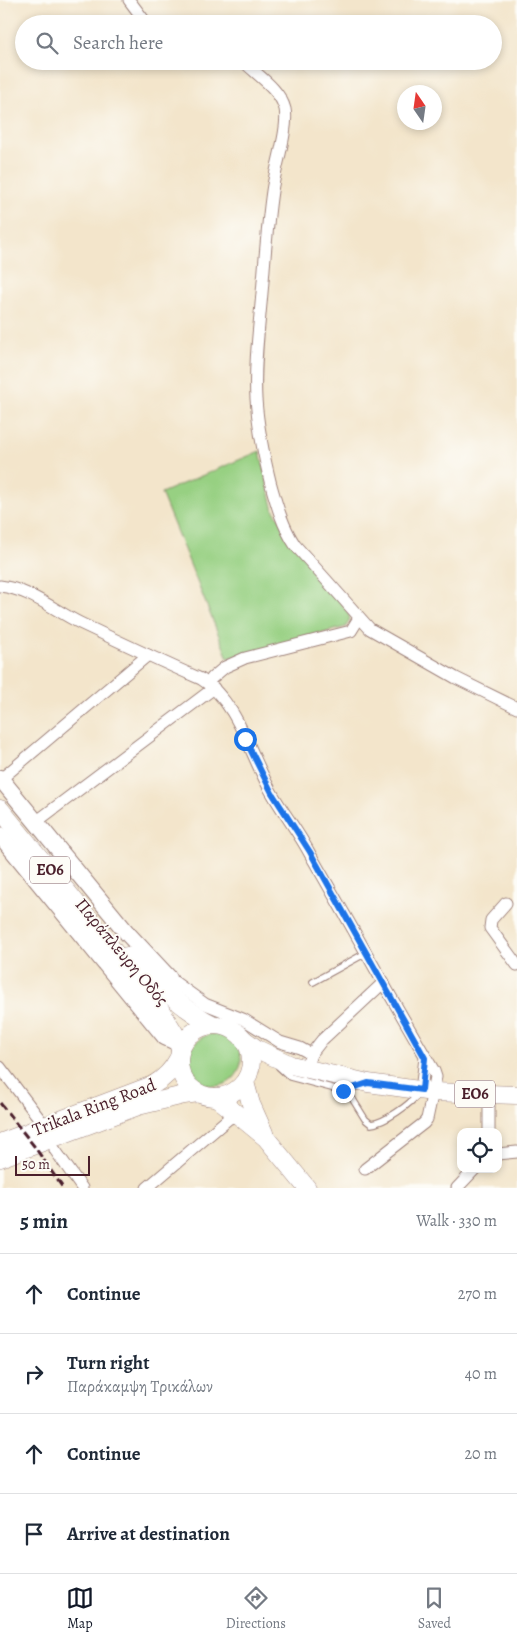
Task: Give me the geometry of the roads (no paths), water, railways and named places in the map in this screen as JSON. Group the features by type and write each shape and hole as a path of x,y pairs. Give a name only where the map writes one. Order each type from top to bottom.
{"main road":[{"name":"ΕΟ6","path":"0,810 99,931 170,1024 176,1034 179,1050 179,1070 183,1079 198,1094"},
{"name":"ΕΟ6","path":"99,931 165,983 194,1015 212,1024 231,1028 258,1049 296,1063 368,1083 427,1091 517,1095"},
{"path":"179,1050 192,1032 202,1026 212,1024"},
{"path":"246,1041 250,1050 251,1060 247,1079 253,1110 266,1138"},
{"name":"Trikala Ring Road","path":"0,1143 153,1085 165,1078 173,1069 179,1050"},
{"path":"198,1094 216,1097 234,1092 260,1069 296,1063"},
{"name":"Trikala Ring Road","path":"0,1158 138,1106 184,1095 198,1094"},
{"path":"216,1097 266,1138 307,1188"}],"street":[{"path":"128,0 140,15"},
{"path":"252,70 278,95 283,102 286,115 268,221 258,343 256,398 265,458 279,512 291,540 370,629 456,678 517,708"},
{"path":"0,586 26,594 148,655 213,683 234,715 272,793 310,852 425,1058 427,1091 426,1119 424,1123 365,1169"},
{"path":"351,631 360,618"},
{"path":"36,822 213,683 225,667 245,658 351,631 370,629"},
{"path":"0,779 148,655"},
{"name":"Παράπλευρη Οδός","path":"0,779 127,933 165,983"},
{"name":"Παράπλευρη Οδός","path":"0,835 166,1037 179,1050"},
{"path":"506,904 495,915 490,928 517,965"},
{"path":"165,983 205,1004 243,1019 280,1042 300,1048 296,1063"},
{"path":"296,1063 383,983"},
{"path":"0,1067 45,1126"},
{"path":"489,1095 489,1128"},
{"path":"147,1188 228,1119 238,1115"},
{"path":"55,1150 82,1188"},
{"path":"502,1154 517,1152"},
{"path":"457,1188 472,1173"}],"lane":[{"path":"313,982 366,953"},
{"path":"296,1063 290,1078 343,1091 368,1083"},
{"path":"347,1090 370,1124 380,1122 427,1091"}],"railway":[{"path":"0,1103 34,1146 63,1188"}]}
